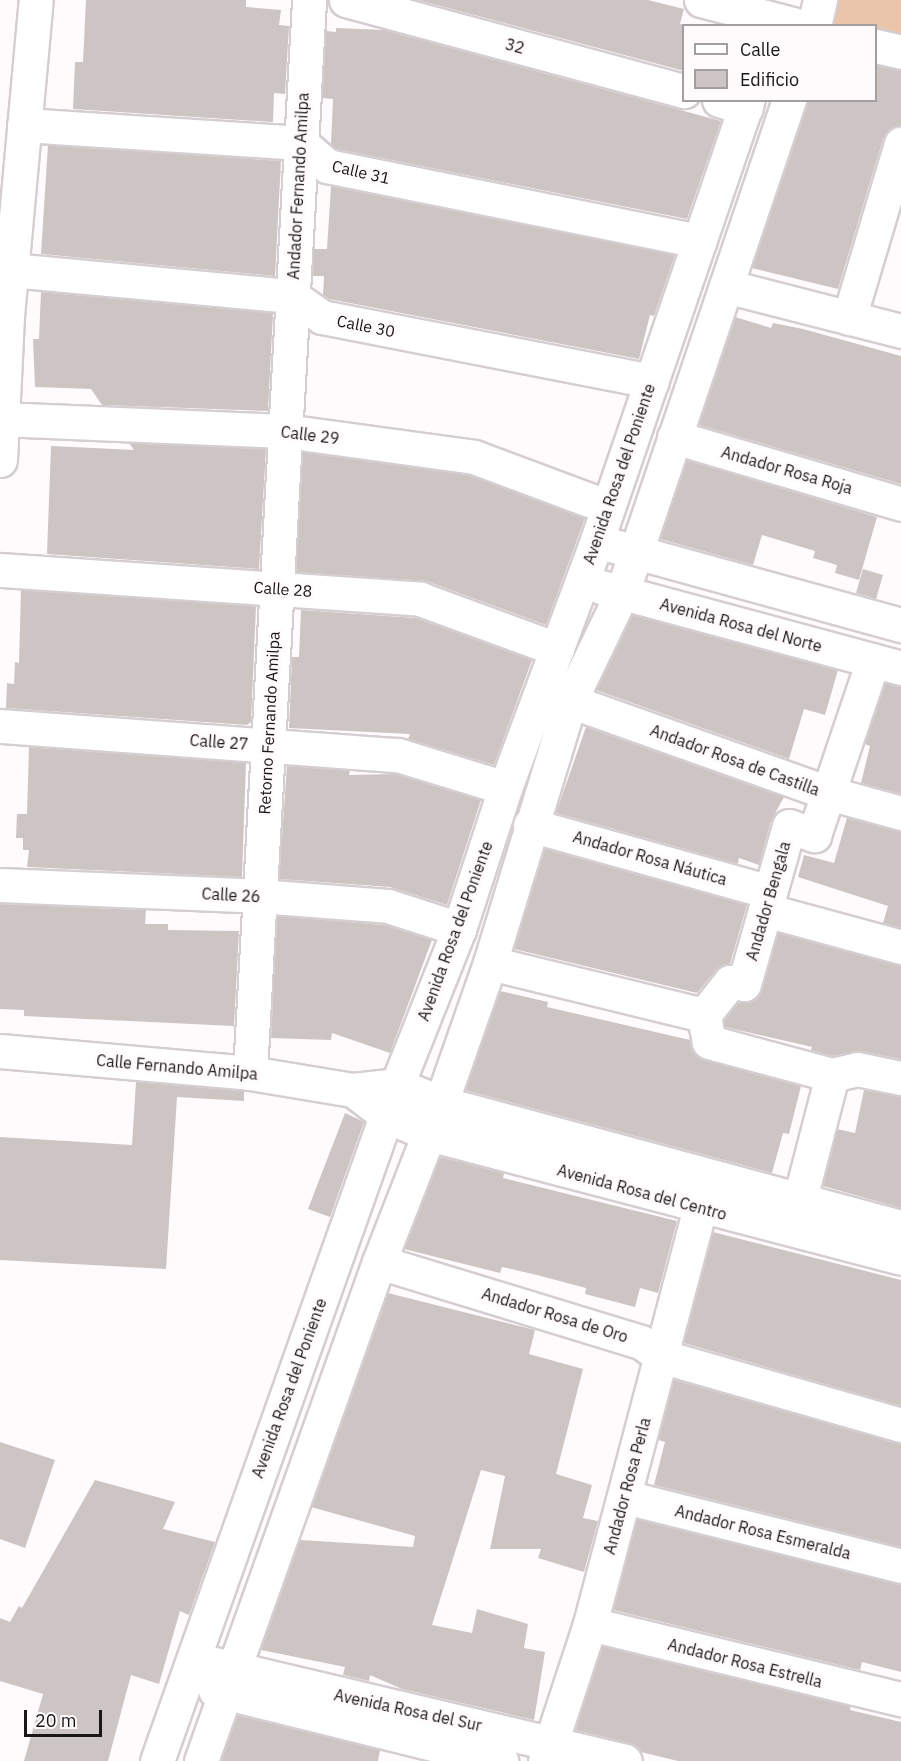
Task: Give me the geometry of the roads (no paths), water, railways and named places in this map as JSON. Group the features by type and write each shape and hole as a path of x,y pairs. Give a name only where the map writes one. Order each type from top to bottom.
{"street":[{"path":"0,460 6,270 17,108 36,0"},
{"name":"Andador Fernando Amilpa","path":"288,373 309,0"},
{"name":"32","path":"346,0 682,90"},
{"path":"701,0 781,17"},
{"path":"814,24 820,0"},
{"path":"877,46 901,52"},
{"path":"201,1761 232,1683 379,1262 441,1103 490,963 570,701 622,593 788,102"},
{"name":"Avenida Rosa del Poniente","path":"158,1761 397,1085 459,929 504,788 597,540 700,241 737,103"},
{"path":"17,108 301,143"},
{"name":"Calle 31","path":"301,143 327,166 700,241"},
{"path":"849,318 901,144"},
{"path":"6,270 292,296"},
{"path":"726,286 901,331"},
{"name":"Calle 30","path":"292,296 322,317 652,381"},
{"name":"Retorno Fernando Amilpa","path":"250,1073 288,373"},
{"name":"Calle 29","path":"1,419 285,430 474,458 608,507"},
{"name":"Andador Rosa Roja","path":"674,437 901,504"},
{"path":"597,540 635,554 899,618"},
{"name":"Calle 28","path":"0,570 420,599 557,649"},
{"name":"Avenida Rosa del Norte","path":"582,581 887,664"},
{"name":"Andador Bengala","path":"704,1015 730,982 744,984 789,826 814,834 828,793 887,664"},
{"name":"Andador Rosa de Castilla","path":"570,701 828,793 901,813"},
{"name":"Calle 27","path":"0,726 398,755 504,788"},
{"name":"Andador Rosa Náutica","path":"531,825 901,947"},
{"name":"Calle 26","path":"0,885 259,896 388,906 459,929"},
{"path":"490,963 704,1015 710,1042 832,1075 857,1069 901,1078"},
{"name":"Calle Fernando Amilpa","path":"0,1051 250,1073 353,1090 397,1085"},
{"path":"800,1199 832,1075"},
{"name":"Avenida Rosa del Centro","path":"397,1085 441,1103 901,1227"},
{"name":"Calle Fernando Amilpa","path":"353,1090 387,1116"},
{"name":"Avenida Rosa del Centro","path":"387,1116 429,1134 700,1208 901,1258"},
{"name":"Andador Rosa Perla","path":"548,1751 590,1624 625,1497 650,1349 700,1208"},
{"name":"Andador Rosa de Oro","path":"379,1262 650,1349 901,1425"},
{"name":"Andador Rosa Esmeralda","path":"625,1497 901,1566"},
{"name":"Andador Rosa Estrella","path":"590,1624 901,1699"},
{"name":"Avenida Rosa del Sur","path":"189,1669 501,1761"},
{"name":"Avenida Rosa del Sur","path":"232,1683 548,1751 625,1761"}]}
